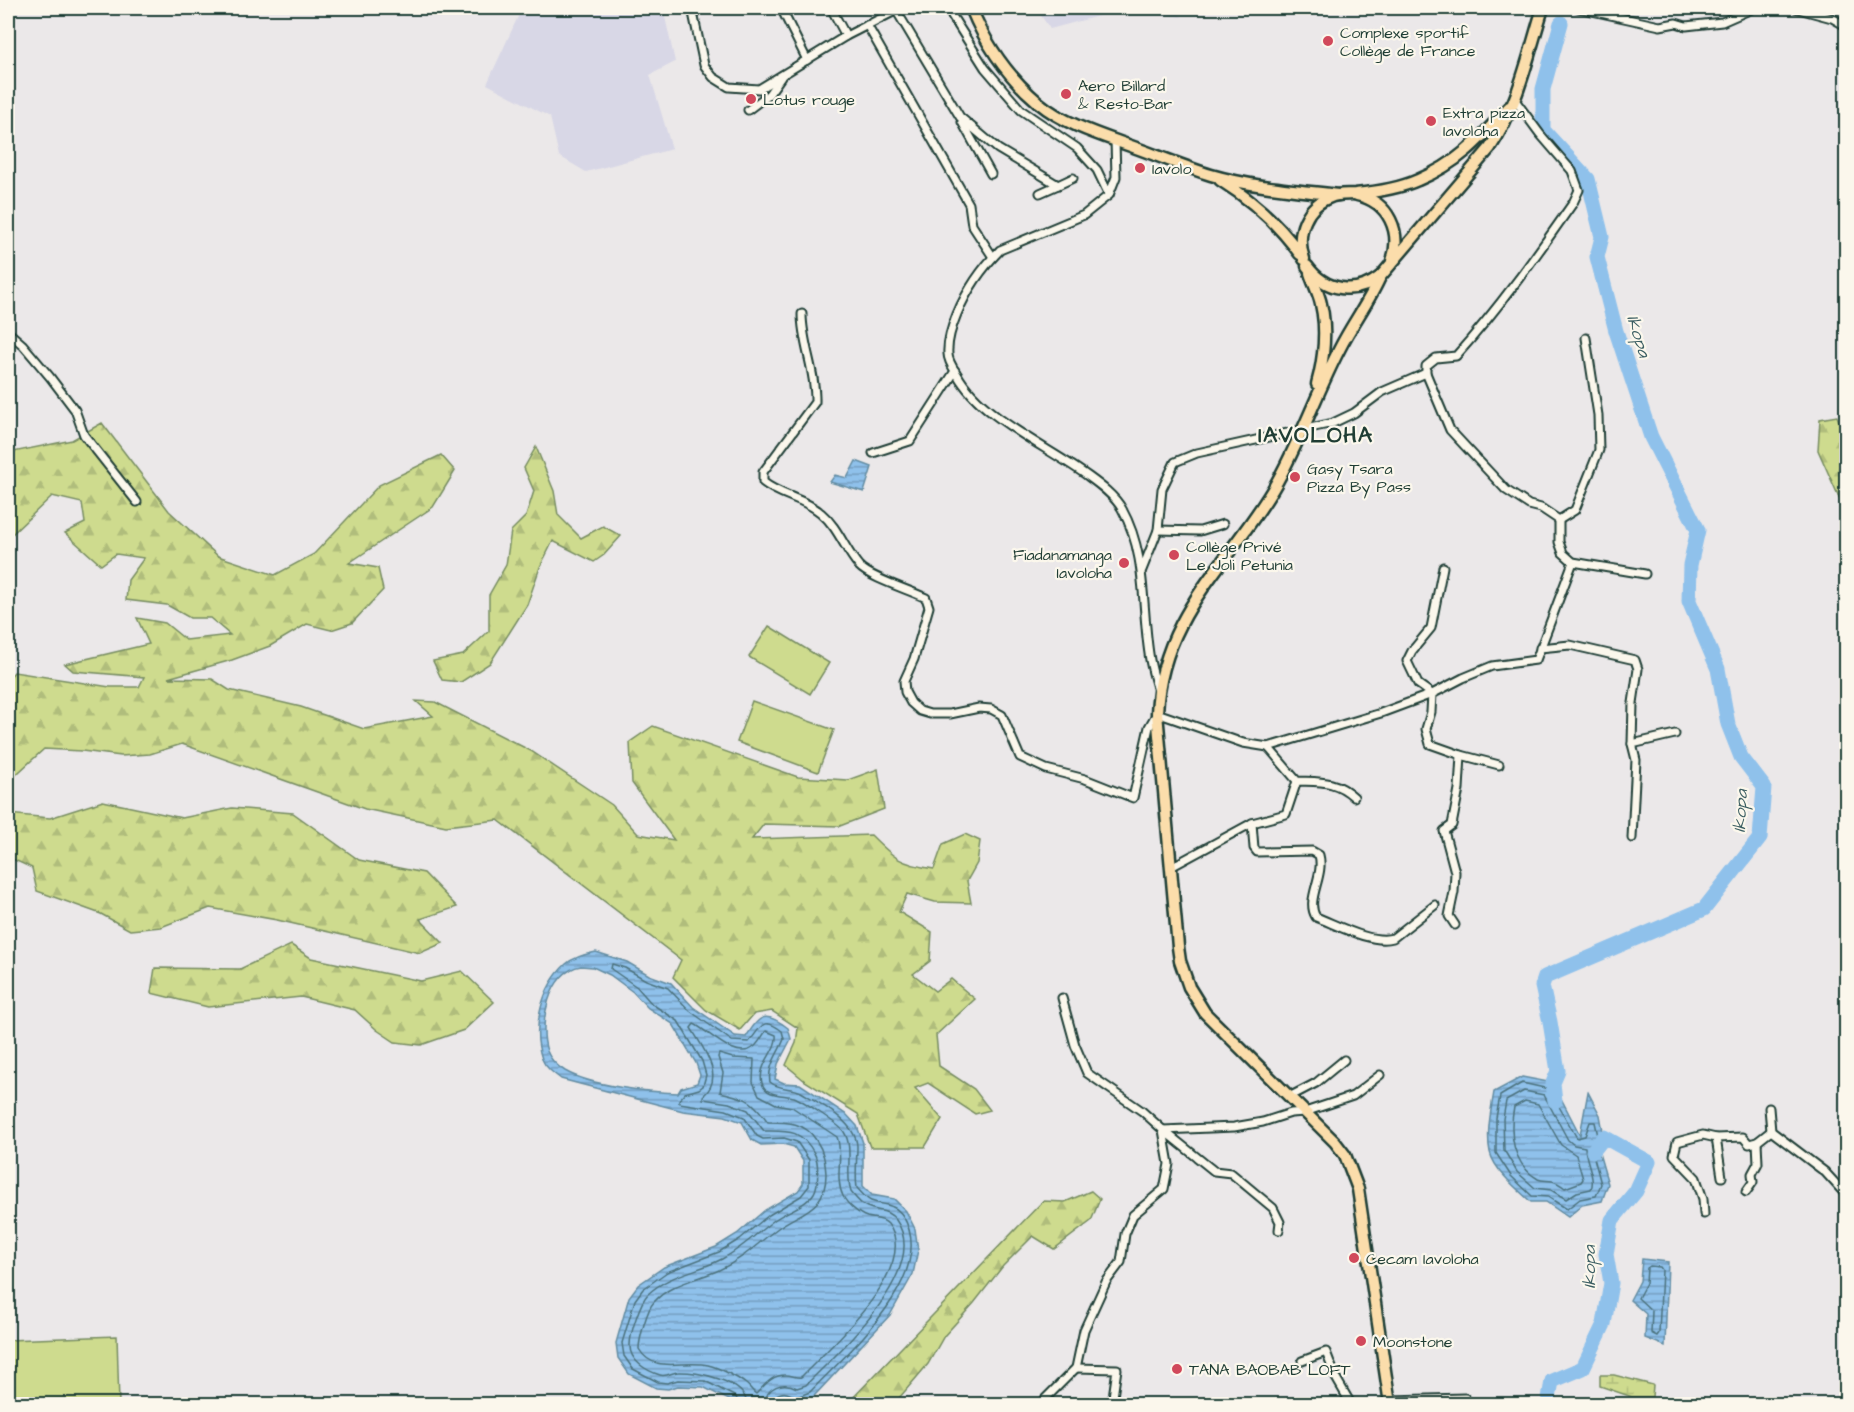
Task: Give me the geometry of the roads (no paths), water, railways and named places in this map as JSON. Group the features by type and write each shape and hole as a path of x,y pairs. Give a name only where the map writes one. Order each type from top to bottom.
{"main road":[{"path":"971,8 980,30 999,61 1039,103 1060,116 1115,140 1212,175 1281,188 1338,195 1400,187 1444,168 1468,152 1515,100"},
{"path":"1212,175 1269,215 1323,282 1345,289 1367,285 1384,272 1490,148 1505,126 1543,8"},
{"path":"1354,194 1377,203 1392,222 1396,245 1368,302 1341,346 1273,488 1195,598 1170,647 1160,675 1156,713 1180,961 1196,1000 1215,1024 1305,1112 1345,1155 1358,1189 1390,1402"},
{"path":"1307,417 1320,373 1324,323 1321,303 1305,262 1300,237 1307,216 1317,205 1338,195"}],"street":[{"path":"692,8 704,65 713,77 729,87 759,89 867,25 885,11 899,9 991,174"},
{"path":"781,8 807,60"},
{"path":"831,8 846,36"},
{"path":"947,8 985,68 1021,110 1077,147 1096,170 1109,195"},
{"path":"1578,8 1660,26 1676,23 1686,26 1722,22 1759,8"},
{"path":"1795,8 1832,18 1846,26"},
{"path":"867,25 969,204 972,225 993,257"},
{"path":"748,110 769,94 783,75"},
{"path":"1515,100 1572,171 1579,189 1573,203 1518,281 1467,343 1456,356 1436,358 1426,366 1426,373 1450,430 1506,490 1529,505 1541,508 1558,520"},
{"path":"960,117 998,150 1058,184"},
{"path":"1115,140 1116,177 1109,195 1084,215 1000,250 972,284 954,321 948,341 948,356 962,384 982,403 1014,428 1065,459 1099,485 1120,506 1138,549 1150,660 1158,691"},
{"path":"1040,193 1073,178"},
{"path":"802,314 802,333 813,370 815,402 763,472 763,482 772,490 806,503 822,513 860,567 902,589 926,598 929,607 914,659 904,681 905,692 911,703 920,711 930,714 950,714 979,708 991,709 1002,715 1020,757 1046,769 1085,778 1133,798 1149,727 1156,713 1243,743 1268,747 1381,713 1432,694 1492,666 1536,660 1573,562"},
{"path":"8,332 23,345 50,377 75,410 84,435 138,502"},
{"path":"1558,520 1575,510 1599,450 1598,415 1586,338"},
{"path":"873,453 910,441 955,371"},
{"path":"1141,573 1158,530 1162,489 1175,462 1197,453 1333,423 1354,413 1382,392 1426,373"},
{"path":"1558,520 1559,542 1563,553 1573,562 1645,574"},
{"path":"1158,530 1200,531 1223,524"},
{"path":"1432,694 1418,684 1407,662 1412,651 1431,628 1443,567"},
{"path":"1540,648 1570,645 1635,660 1638,669 1633,703 1632,744 1636,760 1632,838"},
{"path":"1432,694 1431,712 1426,729 1430,744 1499,765"},
{"path":"1632,744 1676,734"},
{"path":"1268,747 1297,781 1331,783 1344,788 1354,797"},
{"path":"1455,926 1449,916 1455,872 1444,831 1452,825 1459,789 1461,755"},
{"path":"1171,867 1252,823 1286,814 1297,781"},
{"path":"1252,823 1254,848 1257,852 1312,852 1319,855 1320,876 1312,903 1312,912 1316,917 1371,938 1384,940 1393,938 1435,905"},
{"path":"1062,998 1075,1045 1087,1073 1143,1111 1214,1171 1231,1173 1273,1208 1280,1222 1279,1230"},
{"path":"1289,1097 1316,1083 1344,1060"},
{"path":"1163,1130 1234,1127 1263,1122 1291,1113 1305,1112 1353,1096 1380,1075"},
{"path":"1769,1108 1771,1131 1825,1172 1846,1195"},
{"path":"1045,1399 1076,1368 1084,1330 1106,1282 1121,1262 1125,1234 1132,1215 1164,1189 1169,1164 1163,1130"},
{"path":"1704,1214 1703,1199 1696,1178 1674,1155 1677,1142 1703,1135 1716,1138 1743,1137 1749,1144 1757,1142 1771,1131"},
{"path":"1716,1138 1722,1177"},
{"path":"1746,1191 1753,1182 1752,1174 1758,1163 1757,1142"},
{"path":"1302,1361 1326,1352 1336,1378 1351,1404"},
{"path":"1076,1368 1118,1369 1112,1404"},
{"path":"1390,1402 1465,1398"}],"water":[{"path":"856,461 872,467 864,492 830,482 835,475 847,478"},
{"path":"596,952 627,962 649,975 671,983 693,1007 735,1036 746,1037 759,1020 768,1017 788,1028 791,1039 778,1064 775,1079 784,1083 800,1084 847,1115 857,1126 863,1143 863,1186 872,1195 894,1199 906,1211 915,1229 918,1250 913,1274 890,1315 813,1397 795,1404 785,1398 780,1399 777,1404 737,1404 703,1387 656,1388 629,1374 618,1358 616,1343 629,1297 638,1285 664,1267 716,1247 737,1234 765,1210 798,1191 803,1184 803,1161 794,1147 783,1144 761,1145 752,1140 742,1122 725,1116 683,1111 561,1079 545,1065 539,1047 538,1021 545,996 566,964 576,958","holes":["581,966 593,967 610,975 633,992 648,1008 673,1024 696,1063 700,1075 697,1083 681,1088 678,1093 620,1087 589,1081 565,1071 554,1062 547,1051 545,1040 545,1014 549,1000 554,988 570,970"]},
{"path":"1522,1077 1553,1083 1580,1135 1588,1092 1600,1115 1604,1137 1599,1153 1608,1184 1602,1201 1582,1205 1568,1217 1546,1202 1531,1202 1496,1166 1490,1152 1489,1137 1494,1092"},
{"path":"1642,1259 1668,1262 1665,1346 1645,1338 1646,1314 1630,1300 1640,1281"}],"waterway":[{"name":"Ikopa","path":"1555,1101 1553,1083 1558,1071 1542,986 1545,977 1704,909 1760,838 1764,787 1741,757 1728,724 1718,669 1689,601 1690,565 1698,530 1651,437 1616,331 1597,257 1602,237 1588,179 1543,130 1543,89 1561,23"},
{"name":"Ikopa","path":"1548,1404 1552,1381 1583,1368 1604,1324 1611,1283 1606,1254 1612,1220 1636,1191 1649,1162 1604,1137 1593,1151"}],"place":[{"name":"Complexe sportif Collège de France","path":"1328,41"},
{"name":"Aero Billard & Resto-Bar","path":"1066,94"},
{"name":"Lotus rouge","path":"751,99"},
{"name":"Extra pizza Iavoloha","path":"1431,121"},
{"name":"Iavolo","path":"1140,168"},
{"name":"Gasy Tsara Pizza By Pass","path":"1295,477"},
{"name":"Collège Privé Le Joli Petunia","path":"1174,555"},
{"name":"Fiadanamanga Iavoloha","path":"1124,563"},
{"name":"Cecam Iavoloha","path":"1354,1258"},
{"name":"Moonstone","path":"1361,1341"},
{"name":"TANA BAOBAB LOFT","path":"1177,1369"}],"district":[{"name":"IAVOLOHA","path":"1316,434"}]}
